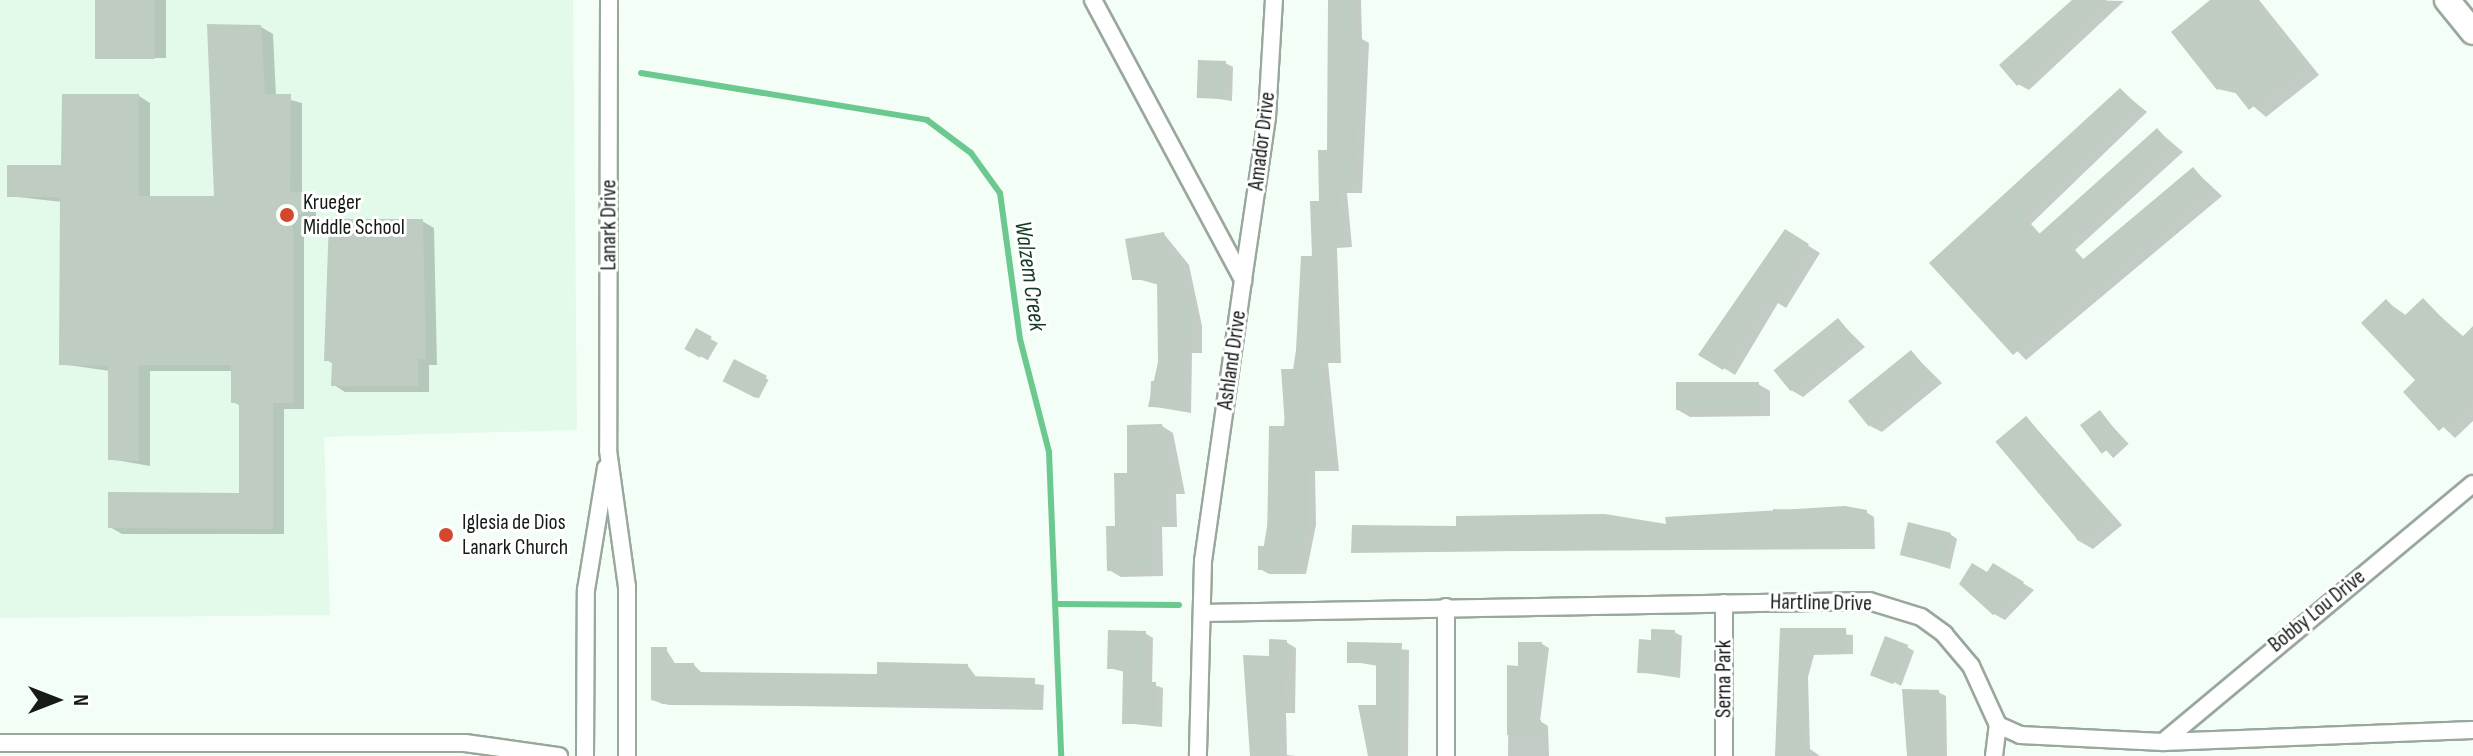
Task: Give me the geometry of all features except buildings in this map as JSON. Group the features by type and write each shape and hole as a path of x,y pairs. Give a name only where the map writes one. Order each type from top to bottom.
{"main road":[{"path":"2447,0 2473,32"}],"street":[{"name":"Lanark Drive","path":"609,0 608,450 627,587 627,756"},
{"name":"Ashland Drive","path":"1093,0 1243,280 1202,613 1198,756"},
{"name":"Amador Drive","path":"1243,280 1267,117 1274,0"},
{"name":"Lanark Drive","path":"585,756 586,590 608,450"},
{"name":"Bobby Lou Drive","path":"2163,742 2473,484"},
{"name":"Hartline Drive","path":"1202,613 1869,601 1921,617 1971,666 1998,725"},
{"name":"Serna Park","path":"1724,603 1724,756"},
{"path":"1446,607 1446,756"},
{"path":"1994,756 1998,725 2040,739 2163,742 2473,730"},
{"path":"0,743 68,749 330,749 465,743 559,756"}],"shaded area":[{"name":"Krueger Middle School","path":"0,0 573,0 577,430 324,437 330,615 0,618"}],"waterway":[{"name":"Walzem Creek","path":"641,73 927,120 971,153 1000,193 1020,339 1049,452 1061,756"},
{"path":"1058,604 1179,605"}],"place":[{"name":"Krueger Middle School","path":"287,215"},
{"name":"Iglesia de Dios Lanark Church","path":"446,535"}]}
